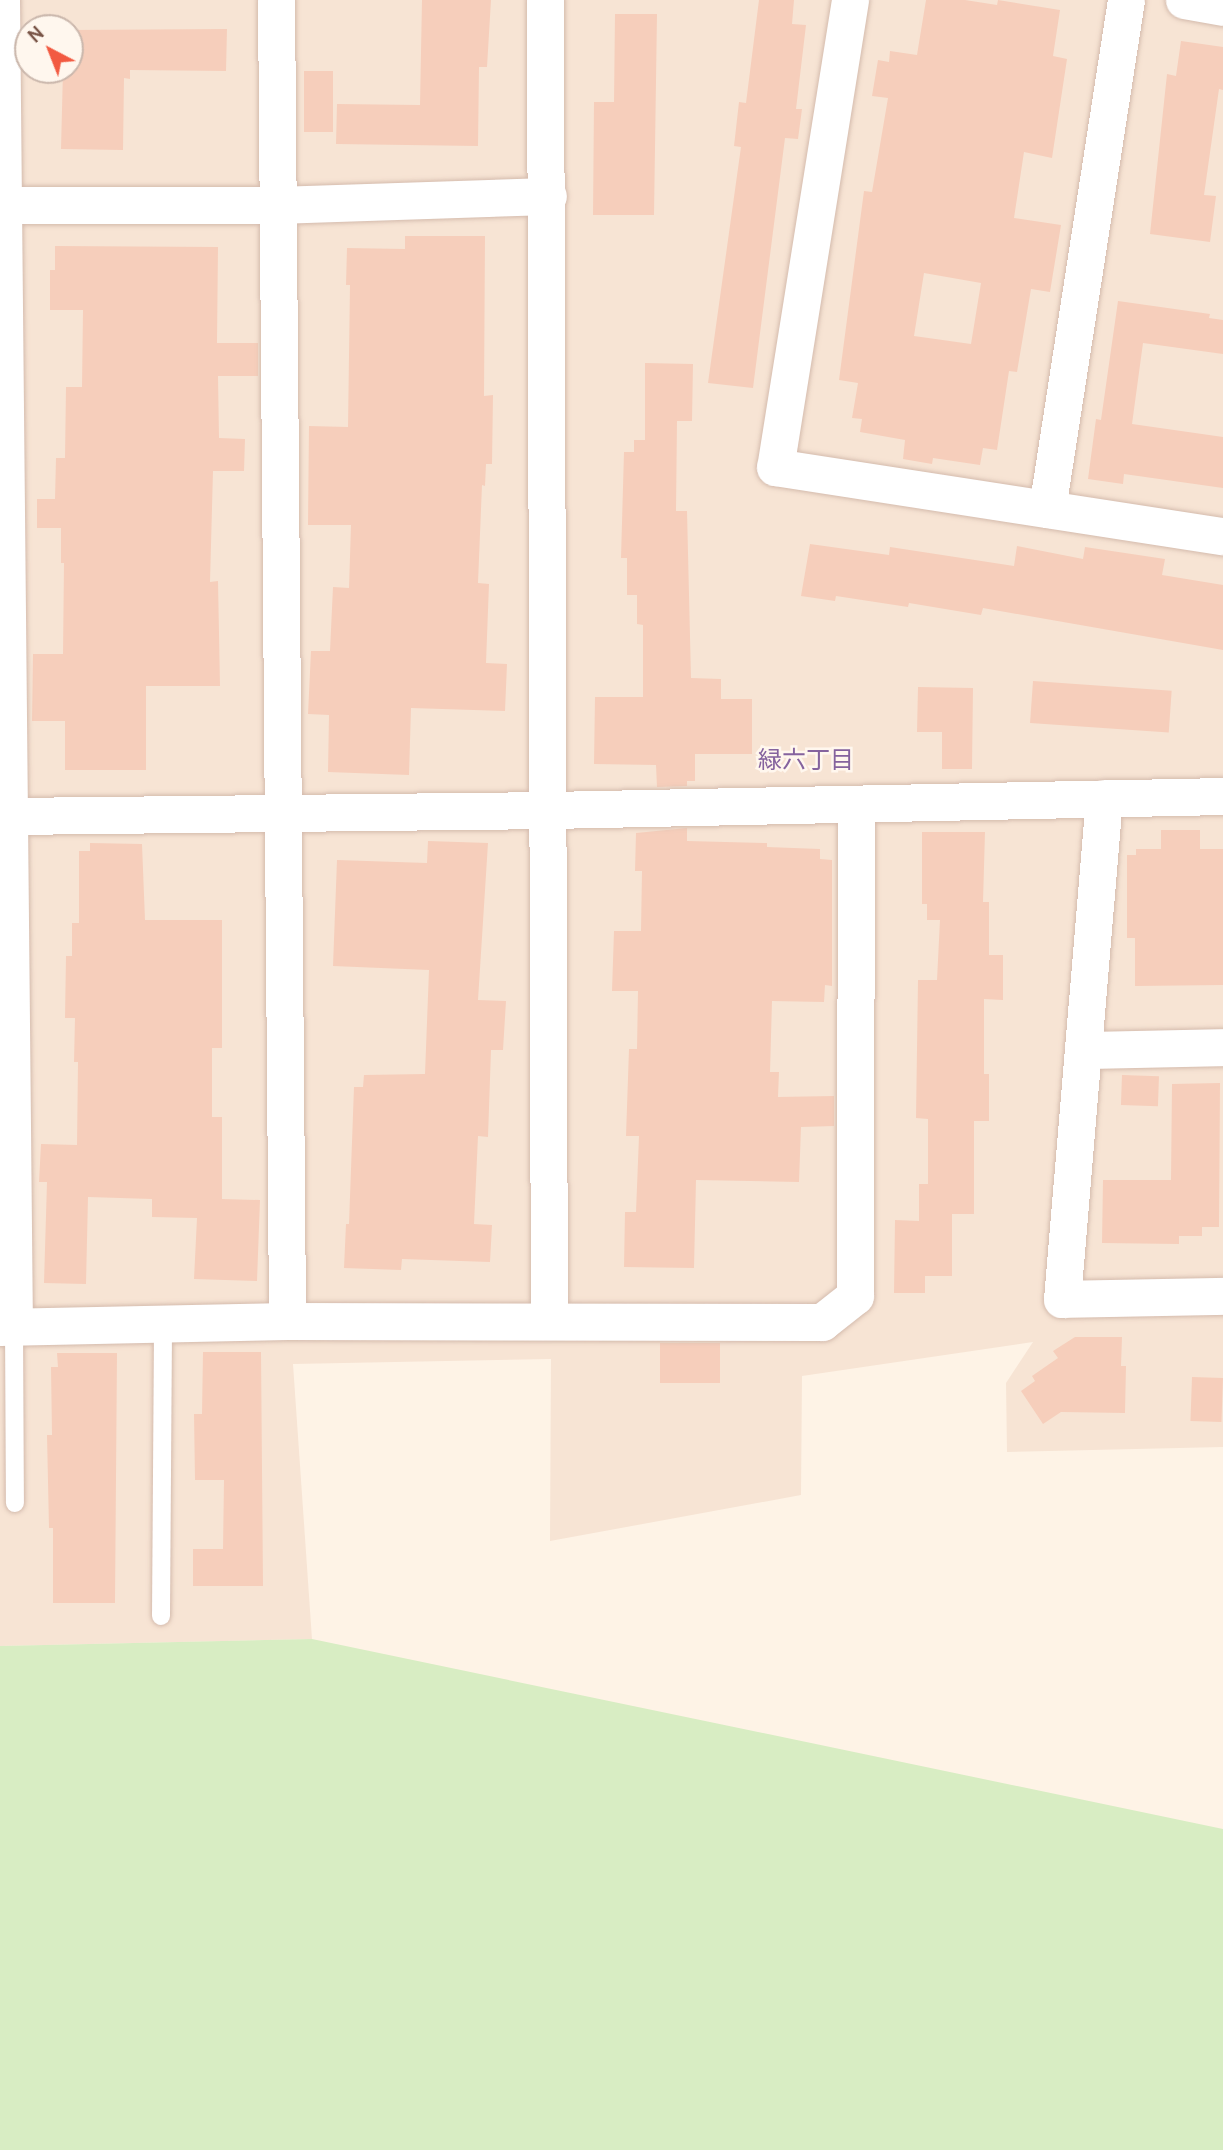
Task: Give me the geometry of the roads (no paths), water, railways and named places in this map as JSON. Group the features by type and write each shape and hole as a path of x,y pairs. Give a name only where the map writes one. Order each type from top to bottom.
{"street":[{"path":"1,0 8,816 7,1327 287,1321 822,1322 855,1296 856,805"},
{"path":"276,0 287,1321"},
{"path":"545,0 550,810 549,1321"},
{"path":"850,0 775,467 1223,536"},
{"path":"1048,509 1126,0"},
{"path":"1184,0 1223,6"},
{"path":"2,205 276,205 548,196"},
{"path":"8,816 856,805 1223,796"},
{"path":"1104,798 1062,1298 1223,1296"},
{"path":"1083,1049 1223,1047"}],"lane":[{"path":"161,1616 163,1323"},
{"path":"7,1327 15,1503"}],"district":[{"name":"緑六丁目","path":"806,760"}]}
